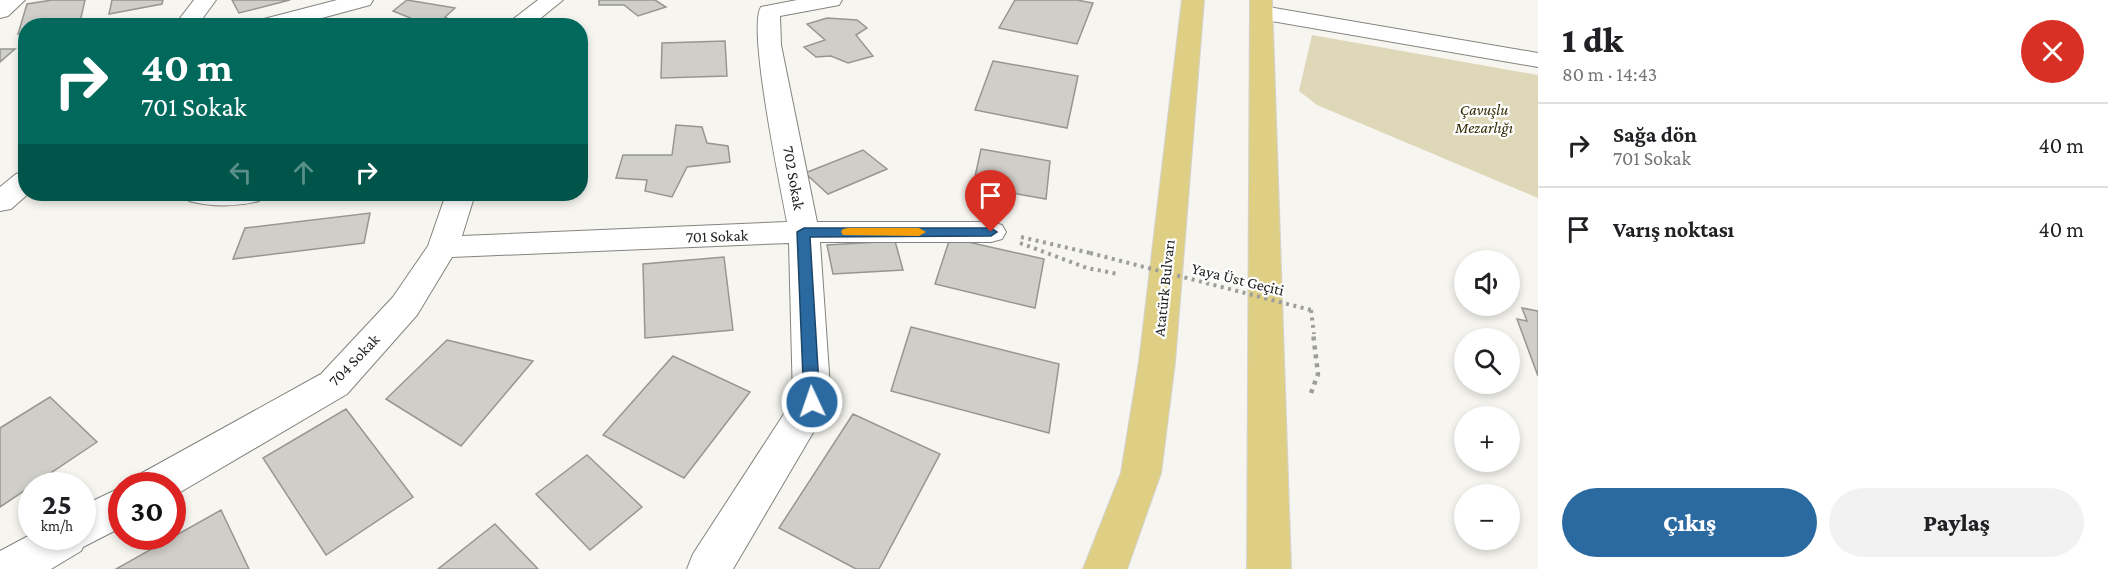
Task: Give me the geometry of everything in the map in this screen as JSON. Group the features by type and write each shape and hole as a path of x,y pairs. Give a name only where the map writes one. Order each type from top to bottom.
{"main road":[{"name":"Atatürk Bulvarı","path":"1105,569 1141,473 1157,362 1193,0"},
{"path":"1261,7 1269,569"}],"street":[{"path":"0,11 14,0"},
{"path":"191,18 205,0"},
{"path":"294,18 362,0"},
{"path":"526,18 552,0"},
{"path":"758,6 831,0"},
{"name":"702 Sokak","path":"709,569 812,402 804,232 769,45 758,6"},
{"path":"1261,7 1538,60"},
{"path":"0,202 18,187"},
{"name":"704 Sokak","path":"180,472 334,384 405,306 443,248 458,201"},
{"name":"701 Sokak","path":"443,248 804,232 991,232"},
{"path":"10,569 43,550"}],"path":[{"name":"Yaya Üst Geçiti","path":"991,232 1037,239 1311,310 1318,374 1311,393"},
{"path":"991,232 1087,268 1118,274"}],"green space":[{"name":"Çavuşlu Mezarlığı","path":"1312,35 1538,75 1538,198 1317,105 1299,91"}],"building":[{"path":"52,0 85,0 81,18 23,18 27,4"},
{"path":"112,0 163,0 162,4 109,14"},
{"path":"232,0 290,0 239,13"},
{"path":"407,0 455,8 445,17 447,18 410,18 393,11"},
{"path":"599,0 655,0 666,7 638,16 624,5 599,5"},
{"path":"1015,0 1077,0 1093,3 1077,44 999,28"},
{"path":"827,18 857,20 867,28 856,35 873,56 848,63 831,56 816,57 804,47 825,40 807,24"},
{"path":"725,41 727,76 661,78 662,43"},
{"path":"0,49 15,49 0,62"},
{"path":"993,61 1078,76 1067,128 975,110"},
{"path":"676,125 702,127 707,143 728,146 730,162 687,167 672,197 645,191 647,180 616,178 623,155 672,155"},
{"path":"981,149 1050,161 1046,199 973,186"},
{"path":"863,150 887,169 828,194 805,173"},
{"path":"370,213 364,243 233,259 245,228"},
{"path":"950,238 1044,259 1035,308 935,284"},
{"path":"895,241 903,270 833,274 827,245"},
{"path":"724,257 733,330 645,338 643,264"},
{"path":"1522,308 1538,311 1538,376 1517,319 1527,321"},
{"path":"911,327 1059,364 1049,433 891,391"},
{"path":"447,340 533,361 461,446 386,399"},
{"path":"673,356 750,392 684,478 603,435"},
{"path":"50,397 97,442 52,472 18,472 18,495 0,507 0,428"},
{"path":"346,409 413,497 326,555 263,458"},
{"path":"853,414 940,454 879,569 856,569 779,528"},
{"path":"587,455 642,507 590,550 536,494"},
{"path":"221,510 249,569 116,569 150,550 186,550 186,530"},
{"path":"495,524 538,569 438,569"}],"slow traffic":[{"path":"848,232 919,232"}],"route":[{"path":"812,402 804,232 991,232"}]}
